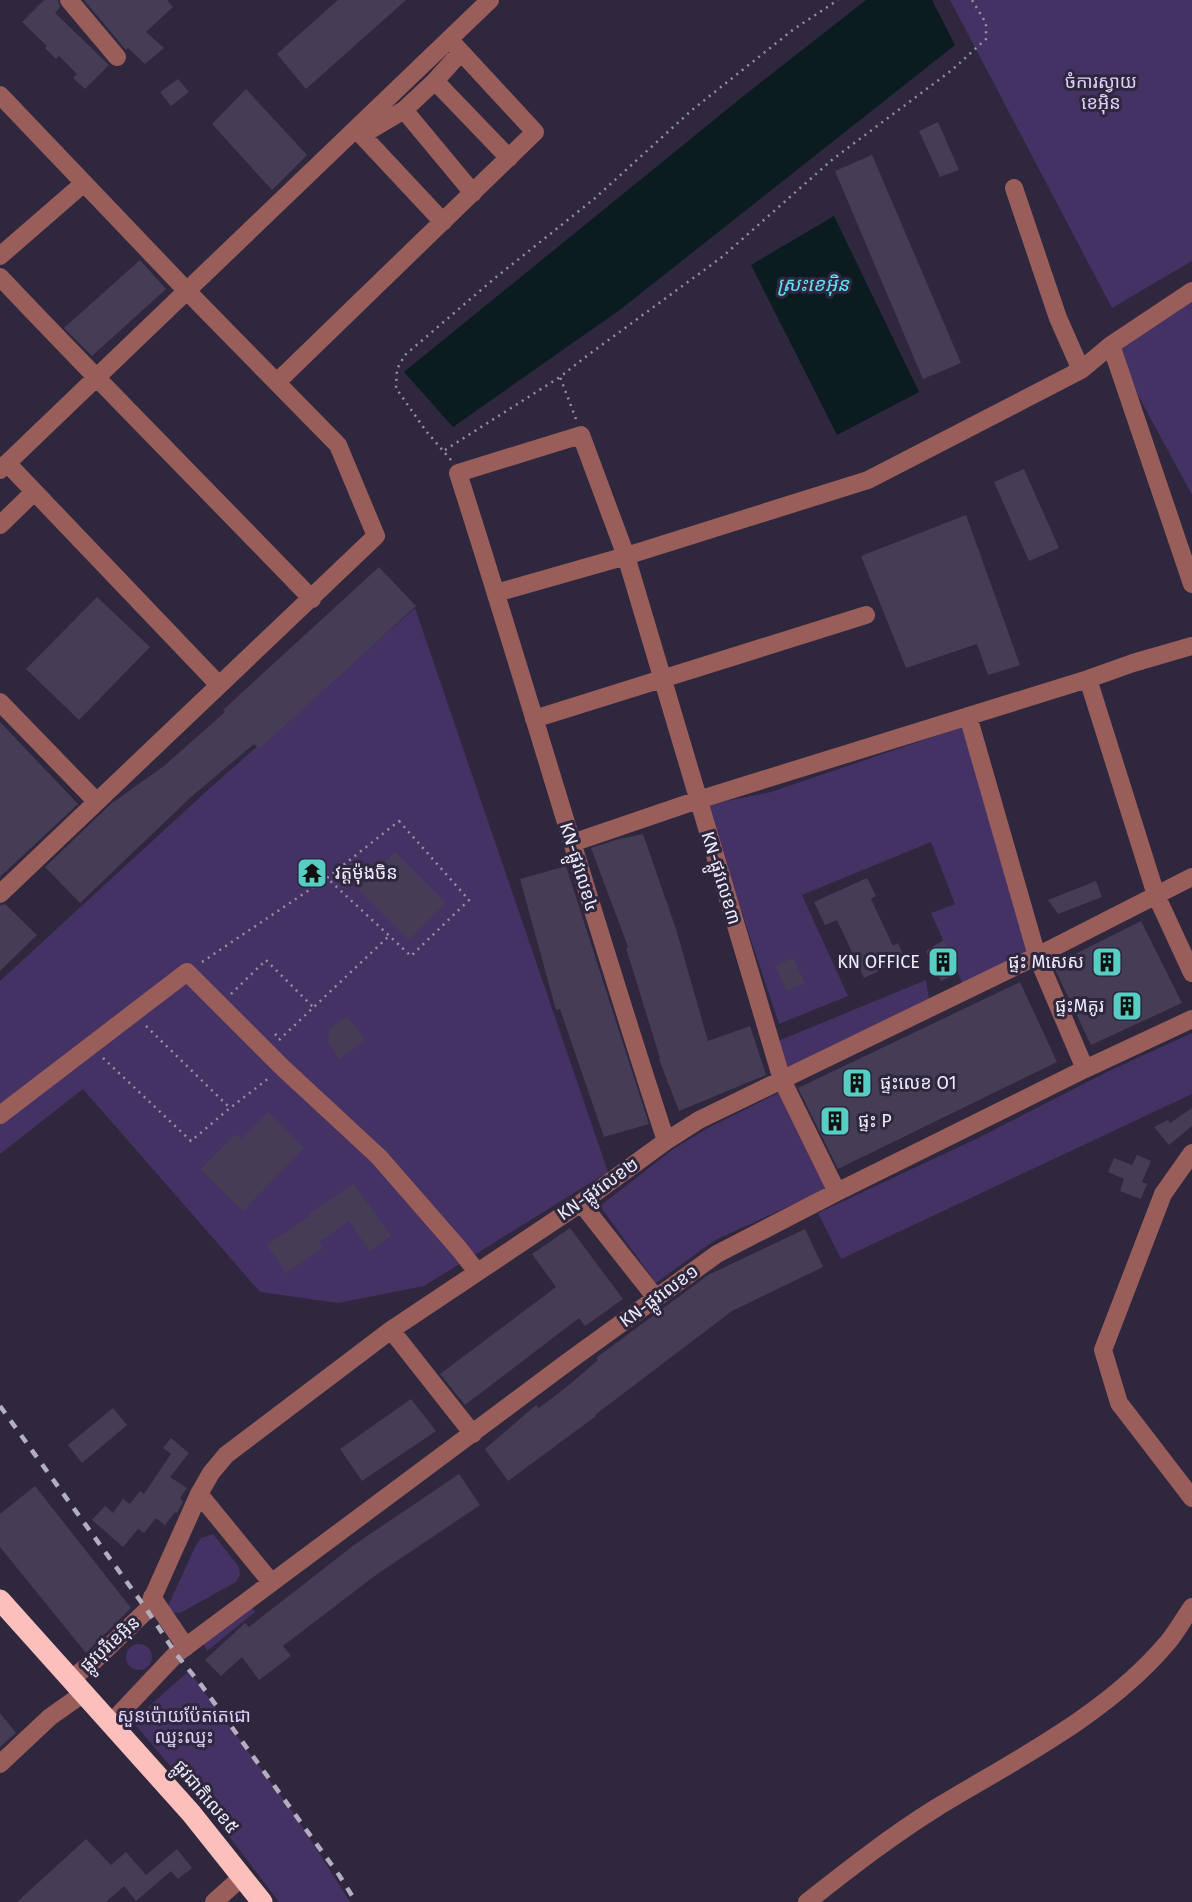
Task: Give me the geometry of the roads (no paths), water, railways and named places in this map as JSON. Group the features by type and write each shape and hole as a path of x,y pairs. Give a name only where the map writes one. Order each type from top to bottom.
{"highway":[{"name":"ផ្លូវជាតិលេខ៥","path":"0,1600 191,1813 262,1902"}],"street":[{"path":"69,0 117,57"},
{"path":"359,132 404,110 435,81 455,46 490,0"},
{"path":"219,685 34,492 4,466 187,291 455,46"},
{"path":"277,382 535,132 455,46"},
{"path":"435,81 509,158"},
{"path":"0,95 338,445 376,536 1,891"},
{"path":"404,110 473,193"},
{"path":"359,132 443,222"},
{"path":"0,256 84,183"},
{"path":"1014,188 1058,318 1081,370"},
{"path":"0,277 312,598"},
{"path":"496,593 626,556 868,480 1081,370 1111,345 1192,291"},
{"path":"1111,345 1192,584"},
{"name":"KN-ផ្លូវលេខ៣","path":"582,435 626,556 782,1080 837,1192"},
{"name":"KN-ផ្លូវលេខ៤","path":"582,435 458,473 625,1017 666,1141"},
{"path":"0,525 34,492"},
{"path":"534,719 866,615"},
{"path":"572,843 698,800 1192,646"},
{"path":"1088,679 1156,895 1192,973"},
{"path":"0,702 96,802"},
{"path":"968,716 1037,956 1085,1069"},
{"name":"KN-ផ្លូវលេខ២","path":"150,1604 199,1494 226,1455 391,1330 581,1203 699,1120 1037,956 1192,877"},
{"path":"0,1115 187,972 283,1068 379,1157 477,1272"},
{"name":"KN-ផ្លូវលេខ១","path":"181,1651 717,1254 1085,1069 1192,1019"},
{"path":"1192,1153 1163,1194 1103,1350 1119,1402 1192,1498"},
{"path":"581,1203 656,1298"},
{"path":"391,1330 473,1434"},
{"path":"199,1494 271,1582"},
{"path":"111,1723 181,1651 150,1604"},
{"name":"ផ្លូវបុរីខេអ៊ិន","path":"0,1764 50,1717 78,1686 94,1661 150,1604"},
{"path":"807,1902 857,1862 933,1809 1068,1728 1125,1685 1167,1642 1192,1607"},
{"path":"214,1902 242,1877"}],"water":[{"path":"866,0 932,0 955,45 621,309 453,427 404,372"},
{"name":"ស្រះខេអ៊ិន","path":"834,216 919,392 837,435 751,265"}],"railway":[{"path":"0,1406 356,1902"}],"place":[{"name":"វត្តម៉ុងចិន","path":"312,873"},
{"name":"KN OFFICE","path":"943,962"},
{"name":"ផ្ទះ Mសេស","path":"1107,962"},
{"name":"ផ្ទះMគូរ","path":"1127,1006"},
{"name":"ផ្ទះលេខ O1","path":"857,1083"},
{"name":"ផ្ទះ P","path":"835,1121"}],"park label":[{"name":"ចំការស្វាយ ខេអ៊ិន","path":"1101,92"},
{"name":"សួនប៉ោយប៉ែតតេជោ ឈ្នះឈ្នះ","path":"184,1726"}]}
